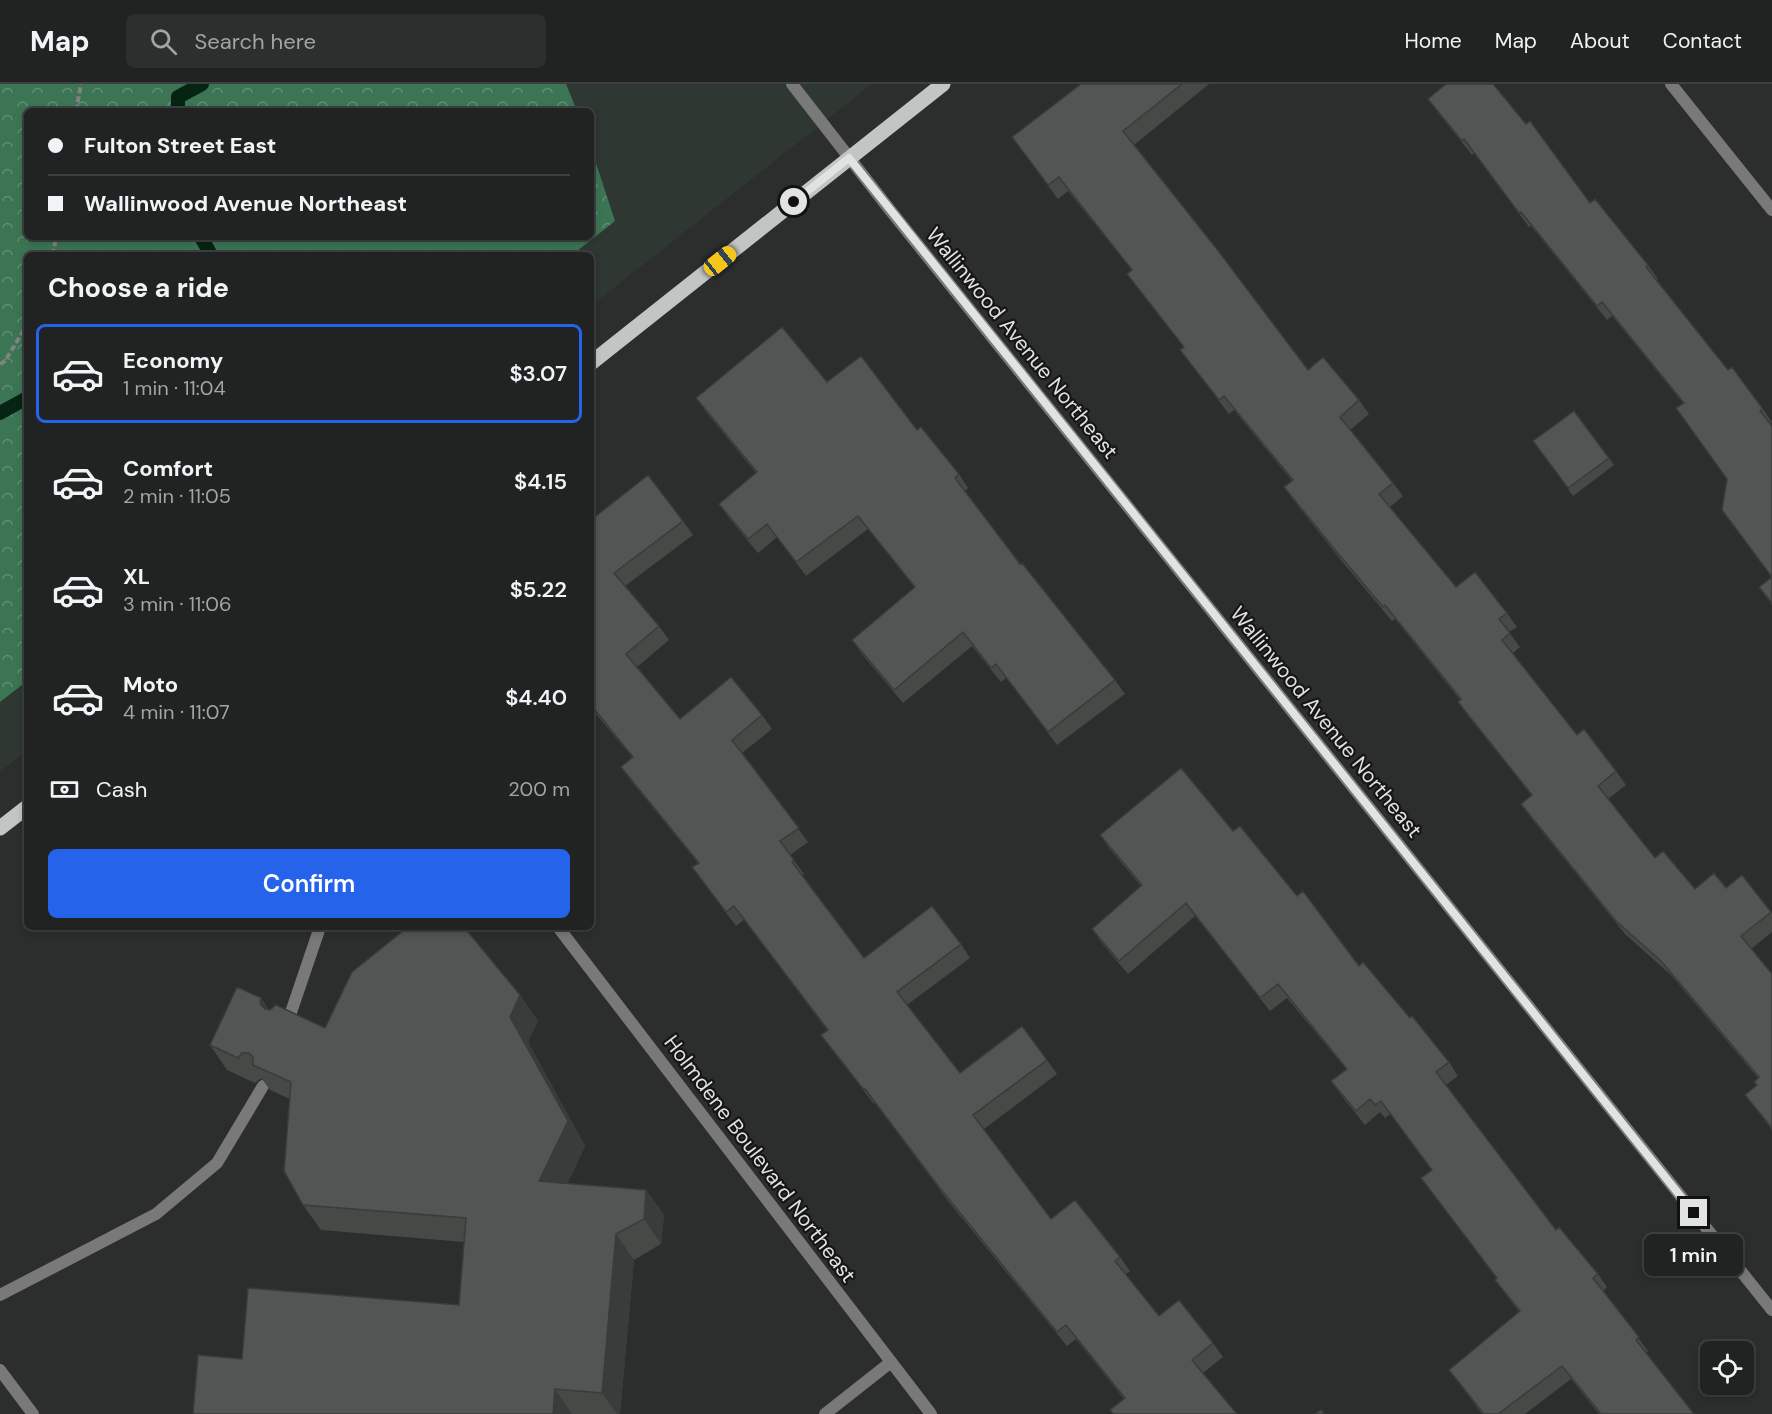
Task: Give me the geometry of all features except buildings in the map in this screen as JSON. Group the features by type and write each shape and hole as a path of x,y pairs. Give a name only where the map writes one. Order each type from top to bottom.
{"main road":[{"path":"594,361 943,84"},
{"path":"0,828 24,809"}],"street":[{"name":"Wallinwood Avenue Northeast","path":"792,84 1772,1310"},
{"path":"1671,84 1772,210"},
{"path":"286,1027 320,930"},
{"name":"Holmdene Boulevard Northeast","path":"560,930 931,1414"},
{"path":"0,1295 156,1215 216,1163 263,1086"},
{"path":"825,1414 891,1362"},
{"path":"0,1370 33,1414"}],"path":[{"path":"77,108 81,84"},
{"path":"0,364 5,361 24,330"}],"shaded area":[{"path":"0,84 872,84 594,304 594,252 24,252 24,752 0,772"}],"green space":[{"path":"0,84 566,84 576,108 24,108 24,240 591,240 576,252 24,252 24,683 0,702"},
{"path":"594,157 615,221 594,238"}],"waterway":[{"path":"178,108 178,97 202,84"},
{"path":"203,240 209,252"},
{"path":"0,413 24,400"}],"route":[{"path":"794,202 849,158 1694,1213"}]}
